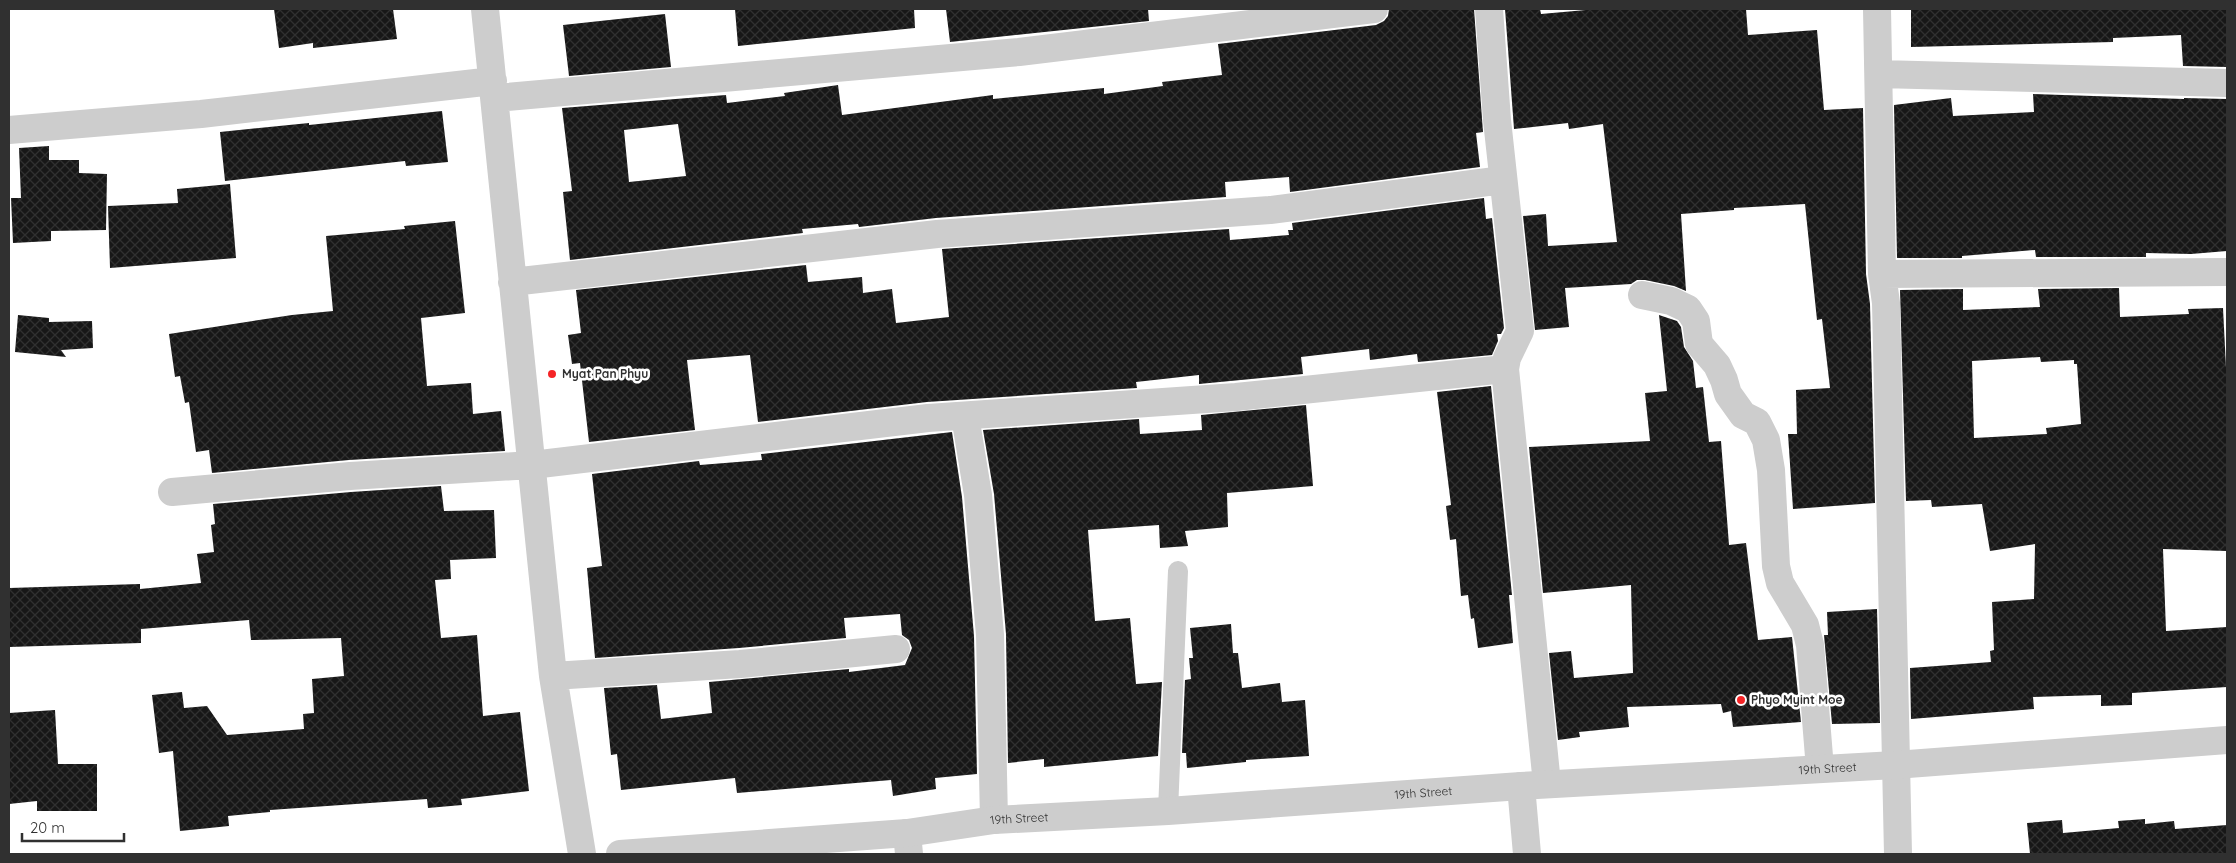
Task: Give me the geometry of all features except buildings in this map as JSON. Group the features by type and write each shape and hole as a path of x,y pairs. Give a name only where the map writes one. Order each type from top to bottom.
{"street":[{"path":"485,9 553,676 582,854"},
{"path":"9,130 494,89 1020,52 1374,9"},
{"path":"1489,9 1503,180 1520,331 1508,358 1505,370 1548,784"},
{"path":"1877,9 1882,274 1886,303 1898,854"},
{"path":"1879,74 2227,83"},
{"path":"512,282 937,234 1270,210 1503,180"},
{"path":"1882,274 2227,272"},
{"path":"1642,295 1671,301 1688,309 1696,321 1699,344 1717,365 1728,394 1743,415 1757,422 1766,440 1770,470 1776,566 1780,584 1805,625 1810,645 1820,770"},
{"path":"172,492 350,476 532,465 965,416 1236,397 1505,370"},
{"path":"965,416 978,495 990,635 994,820"},
{"path":"553,676 740,664 896,649"},
{"name":"19th Street","path":"620,854 908,844 994,820 1168,811 1548,784 1820,770 2227,740"},
{"path":"1521,786 1527,854"}],"lane":[{"path":"1168,811 1178,571"}],"place":[{"name":"Myat Pan Phyu","path":"552,374"},
{"name":"Phyo Myint Moe","path":"1741,700"}]}
